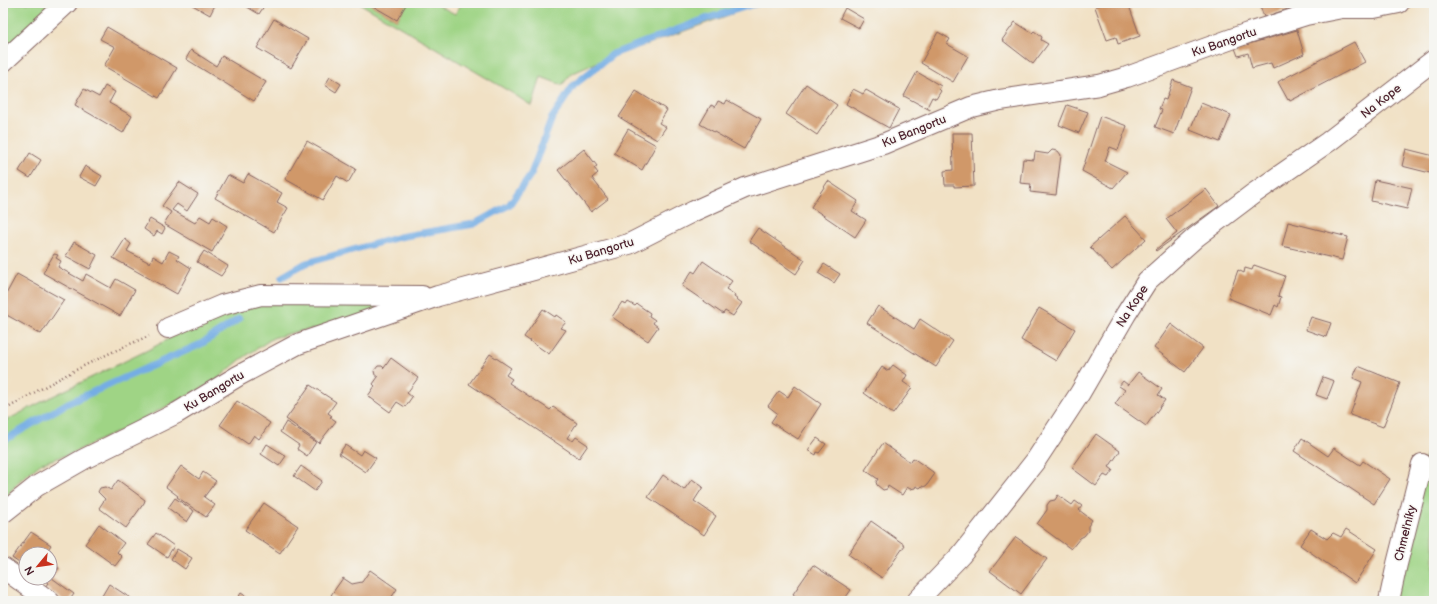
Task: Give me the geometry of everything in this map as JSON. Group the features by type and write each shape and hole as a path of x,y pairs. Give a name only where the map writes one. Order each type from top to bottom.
{"street":[{"path":"3,62 67,3"},
{"name":"Ku Bangortu","path":"3,513 37,486 70,466 177,413 238,376 298,344 438,296 629,244 694,211 745,188 883,144 971,107 1000,100 1099,85 1127,77 1248,33 1306,15 1342,8 1374,8 1399,3"},
{"name":"Na Kope","path":"916,601 961,555 1036,460 1080,394 1126,314 1147,281 1196,237 1253,194 1328,142 1434,60"},
{"name":"Ku Bangortu","path":"168,328 222,305 260,295 438,296"},
{"name":"Chmeľníky","path":"1389,601 1422,464"},
{"path":"3,568 49,601"}],"path":[{"path":"3,412 26,397 124,346 168,328"}],"green space":[{"path":"7,3 55,3 3,55 3,6"},
{"path":"359,3 372,3 371,5 397,20 407,3 434,3 455,14 462,3 499,5 500,3 767,3 754,6 598,62 571,74 562,85 541,77 532,106"},
{"path":"420,300 325,327 295,332 273,338 240,360 214,382 115,433 70,454 42,463 19,481 3,501 3,422 152,348 196,324 239,307 274,303"},
{"path":"1434,433 1434,601 1389,601 1422,464"}],"building":[{"path":"189,3 216,3 210,15"},
{"path":"245,3 266,3 259,14 244,5"},
{"path":"372,3 407,3 397,20 371,5"},
{"path":"1105,3 1128,3 1140,36 1118,44 1116,37 1107,40 1095,7"},
{"path":"1259,3 1306,3 1264,17"},
{"path":"845,8 864,19 859,28 840,18"},
{"path":"274,19 308,39 291,68 257,48"},
{"path":"1015,22 1032,33 1034,31 1042,37 1041,40 1048,44 1033,64 1002,40"},
{"path":"107,27 177,68 159,98 104,66 115,47 100,39"},
{"path":"1297,30 1304,54 1273,68 1271,63 1252,68 1248,53 1238,56 1235,48"},
{"path":"938,32 950,39 947,44 968,56 953,82 921,63"},
{"path":"1354,42 1365,62 1290,101 1289,99 1288,100 1278,82"},
{"path":"191,50 216,66 222,56 266,82 254,101 186,59"},
{"path":"917,72 941,86 939,89 941,91 936,99 932,97 927,107 930,110 904,96"},
{"path":"330,77 341,84 336,92 325,85"},
{"path":"1173,80 1191,87 1174,134 1155,127 1162,110 1159,109 1163,99 1166,100"},
{"path":"806,84 837,105 817,135 786,114"},
{"path":"105,86 115,92 109,103 132,116 123,133 75,105 84,89 99,97"},
{"path":"853,89 863,94 866,90 899,109 889,128 846,104"},
{"path":"636,91 667,110 659,123 666,127 657,140 619,117"},
{"path":"727,100 761,119 744,149 700,124 711,105 715,107 718,101 725,104"},
{"path":"1201,103 1231,115 1220,142 1190,130"},
{"path":"1067,105 1088,112 1079,133 1059,125"},
{"path":"1100,116 1127,126 1118,150 1110,147 1105,161 1127,172 1113,188 1082,171"},
{"path":"628,129 656,145 642,170 614,153"},
{"path":"952,133 972,133 974,186 954,187 954,185 945,185 944,171 953,170"},
{"path":"307,141 356,169 348,183 337,176 323,200 285,179"},
{"path":"584,149 597,166 594,168 598,173 592,178 608,199 591,212 558,170"},
{"path":"1406,149 1434,156 1434,174 1402,166"},
{"path":"1052,150 1058,151 1061,155 1056,195 1030,192 1031,184 1020,183 1023,159 1034,160 1035,152 1048,154"},
{"path":"30,153 41,160 30,178 19,171"},
{"path":"85,166 102,176 96,186 79,177"},
{"path":"248,174 282,193 277,202 288,208 274,232 215,198 228,175 243,183"},
{"path":"1375,180 1412,188 1407,209 1371,201"},
{"path":"828,181 858,201 852,211 866,220 855,237 811,207"},
{"path":"179,182 198,194 187,211 177,204 172,210 195,223 200,216 210,222 213,217 227,226 212,252 164,224 171,212 162,206"},
{"path":"1206,189 1219,206 1156,251 1155,250 1177,233 1166,219"},
{"path":"1125,216 1146,239 1112,270 1090,247"},
{"path":"150,219 165,228 162,234 157,231 154,236 144,229"},
{"path":"1288,222 1348,237 1342,260 1282,246"},
{"path":"758,228 805,260 796,274 749,241"},
{"path":"125,239 131,244 127,251 150,263 153,256 163,262 169,251 179,256 177,259 191,268 177,294 113,258"},
{"path":"74,242 97,255 90,269 66,256"},
{"path":"204,251 228,266 221,276 197,262"},
{"path":"54,254 58,255 56,258 61,261 58,267 83,281 86,274 111,288 116,279 135,290 120,316 43,273"},
{"path":"703,261 732,281 726,289 735,295 734,297 742,303 733,316 725,311 723,314 682,286 692,271 695,273"},
{"path":"824,264 840,274 834,283 818,273"},
{"path":"1254,265 1285,276 1278,296 1281,297 1278,307 1275,305 1271,315 1228,298 1238,270 1244,273 1245,268 1252,270"},
{"path":"17,274 64,300 41,334 3,313 3,300"},
{"path":"622,302 626,305 628,302 635,306 637,304 650,313 649,316 655,320 653,323 658,327 648,341 612,317"},
{"path":"878,306 914,329 920,319 953,341 936,367 867,323"},
{"path":"1039,308 1075,329 1056,361 1021,340"},
{"path":"543,309 566,322 561,328 566,330 549,354 524,337"},
{"path":"1311,317 1331,323 1326,337 1306,330"},
{"path":"1171,324 1203,348 1185,372 1154,348"},
{"path":"490,354 511,368 506,375 512,379 509,383 550,410 553,407 577,423 567,438 573,441 576,437 588,445 579,458 469,384"},
{"path":"391,358 418,378 407,393 412,397 405,407 397,402 390,412 368,396 375,386 373,384 378,377 375,375 374,371 378,366 382,366 384,368"},
{"path":"893,365 907,375 903,382 912,388 893,414 864,393 882,367 888,371"},
{"path":"1358,366 1400,383 1383,427 1350,415 1362,382 1353,378"},
{"path":"1138,372 1162,389 1158,395 1165,400 1146,426 1115,404 1125,390 1119,386 1123,381 1128,385"},
{"path":"1323,377 1334,381 1327,399 1316,395"},
{"path":"310,385 336,402 328,413 332,416 330,417 336,421 319,443 286,419"},
{"path":"795,386 821,404 798,439 771,422 777,413 768,406 779,391 788,397"},
{"path":"237,401 270,423 259,439 254,435 248,444 220,425"},
{"path":"286,422 316,442 307,456 297,449 299,445 280,432"},
{"path":"1096,434 1120,451 1109,467 1113,470 1108,477 1104,475 1096,486 1072,468"},
{"path":"817,438 826,444 819,453 817,452 816,455 808,450"},
{"path":"1302,438 1328,456 1334,448 1360,465 1363,461 1390,479 1374,504 1294,451"},
{"path":"883,443 910,462 913,458 933,472 934,475 927,485 920,488 916,486 915,488 910,489 907,487 902,495 888,486 887,489 883,490 877,485 876,482 878,479 865,470"},
{"path":"267,444 286,456 279,466 261,454"},
{"path":"345,445 360,455 363,450 376,458 366,472 339,454"},
{"path":"181,466 199,479 203,472 216,481 204,497 215,505 206,517 177,497 178,496 166,487"},
{"path":"301,466 322,481 315,491 294,476"},
{"path":"663,475 684,490 692,479 703,487 694,501 716,516 704,535 648,497"},
{"path":"118,480 145,500 126,528 99,508 105,499 98,492 100,488 105,487 111,490"},
{"path":"1058,495 1072,505 1075,501 1082,506 1079,510 1092,520 1088,526 1088,531 1071,549 1037,524 1047,510 1047,505 1050,501 1055,500"},
{"path":"175,498 194,511 187,522 168,508"},
{"path":"264,503 298,526 280,553 245,530"},
{"path":"871,521 905,545 882,578 848,554"},
{"path":"99,524 124,543 117,552 122,557 115,566 85,544"},
{"path":"1311,529 1327,539 1333,533 1341,537 1346,529 1377,549 1355,583 1300,545"},
{"path":"31,532 51,545 50,546 21,546"},
{"path":"156,533 174,546 167,557 148,544"},
{"path":"1016,537 1047,559 1021,594 990,571"},
{"path":"177,549 192,558 185,569 171,559"},
{"path":"18,550 18,562 12,558"},
{"path":"813,565 851,590 843,601 802,601 793,594"},
{"path":"370,570 397,589 389,601 340,601 331,595 343,578 352,584 362,582"},
{"path":"58,582 74,594 69,601 65,601 45,587 58,586"},
{"path":"109,584 135,601 99,601"},
{"path":"241,593 253,601 236,601"}],"waterway":[{"path":"282,277 306,263 399,237 474,224 509,205 531,174 552,118 574,85 613,54 708,18 758,3"},
{"path":"3,441 68,403 201,344 239,319"}]}
